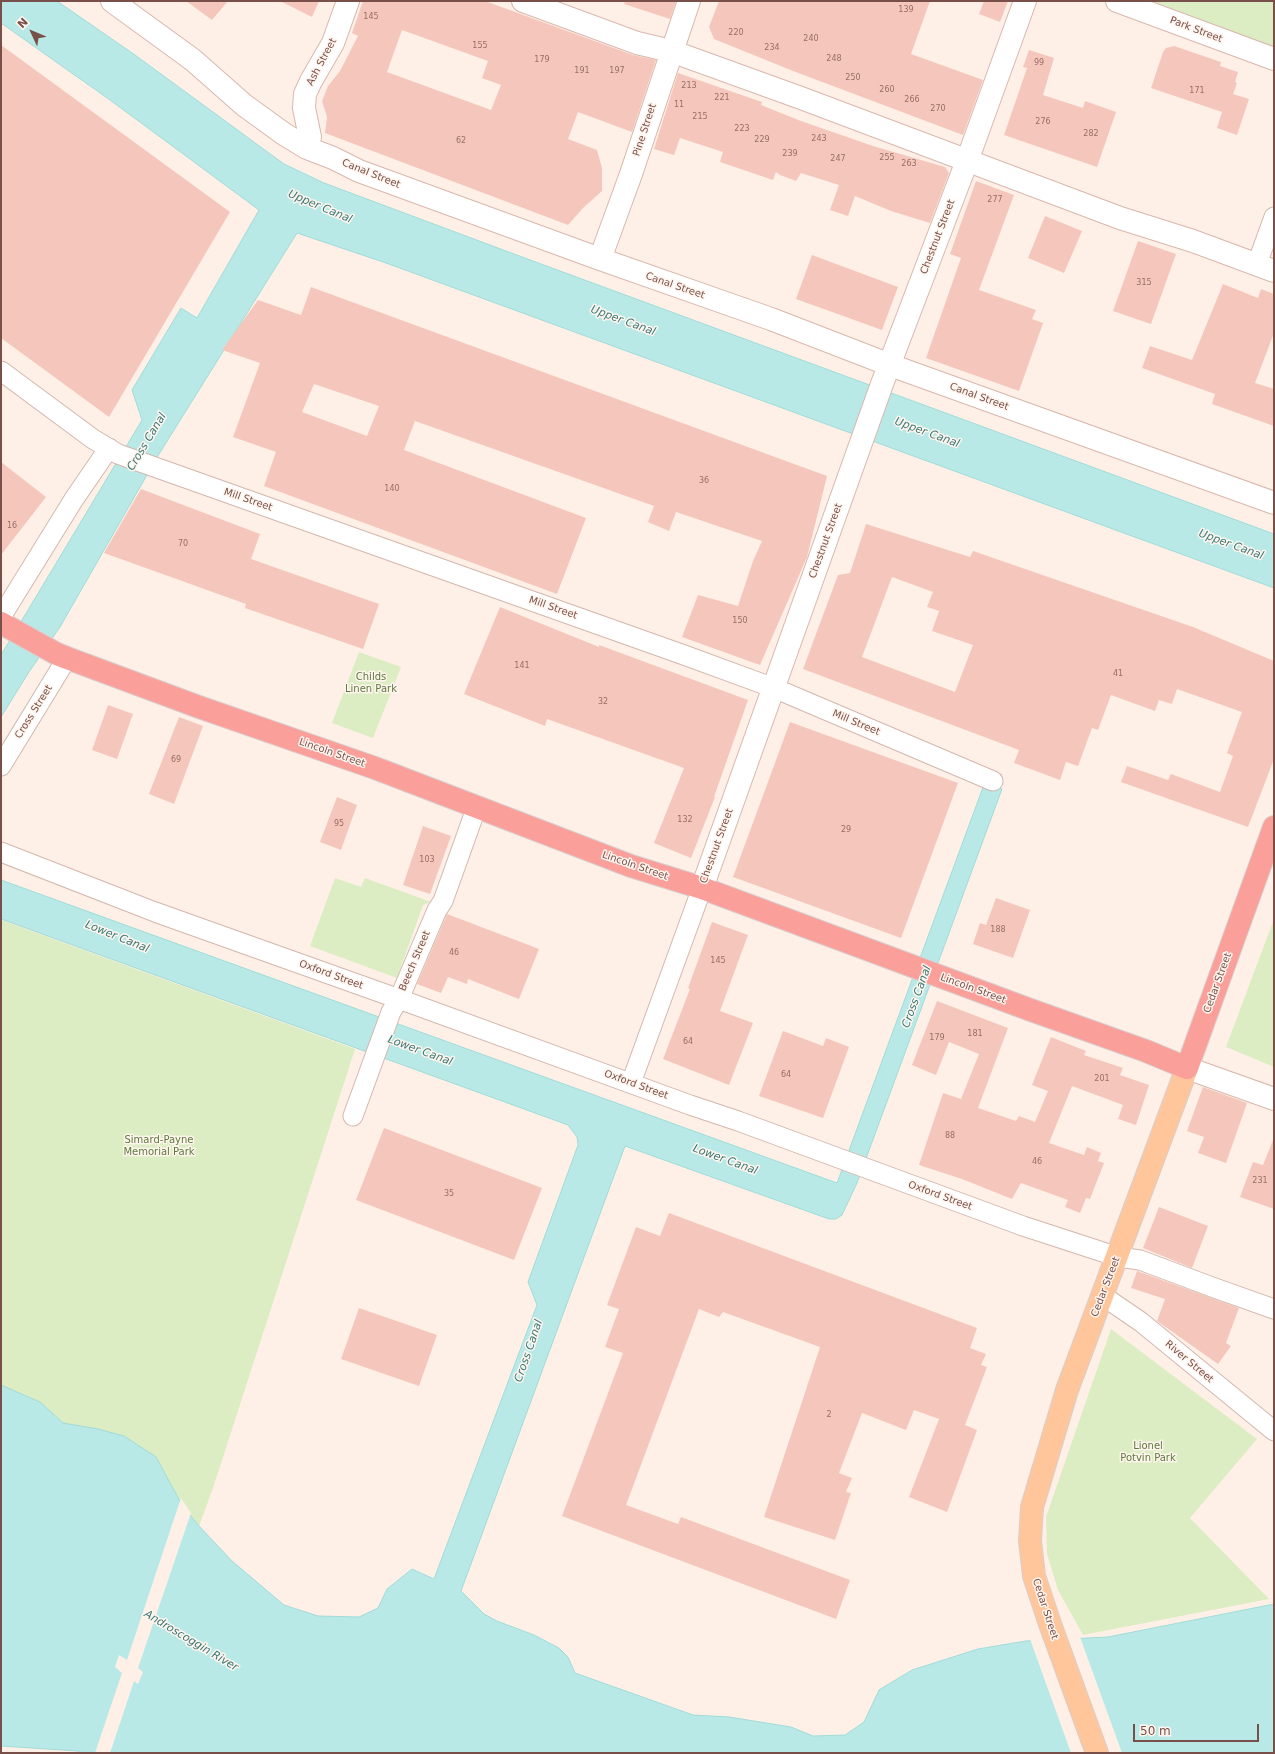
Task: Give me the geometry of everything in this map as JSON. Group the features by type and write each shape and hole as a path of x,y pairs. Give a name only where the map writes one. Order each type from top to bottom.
{"highway":[{"name":"Lincoln Street","path":"3,622 62,656 199,707 375,768 631,866 702,888 1146,1051 1187,1068"},
{"name":"Cedar Street","path":"1187,1068 1274,827"}],"main road":[{"name":"Canal Street","path":"112,1 193,60 244,105 284,134 307,148 333,158 359,171 600,260 771,319 886,374 1274,503"},
{"name":"Ash Street","path":"307,148 310,137 304,108 305,94 333,43 348,1"},
{"path":"523,1 637,43 671,51 808,100 1120,218 1193,240 1266,267"},
{"name":"Pine Street","path":"600,260 631,174 689,1"},
{"name":"Chestnut Street","path":"702,888 862,445 886,374 967,161 1025,1"},
{"name":"Park Street","path":"1117,1 1274,59"},
{"name":"Lincoln Street","path":"1187,1068 1274,1099"},
{"name":"Cedar Street","path":"1097,1753 1034,1576 1030,1541 1032,1507 1067,1390 1118,1257 1187,1068"}],"street":[{"path":"1266,267 1274,217"},
{"name":"Mill Street","path":"1,372 93,439 114,451 774,688 993,781"},
{"path":"3,622 74,499 114,451"},
{"name":"Cross Street","path":"1,766 62,656"},
{"name":"Beech Street","path":"353,1116 395,1005 437,910 443,901 476,806"},
{"name":"Oxford Street","path":"1,852 395,1005 499,1036 1023,1226 1118,1257 1140,1260 1274,1309"},
{"name":"Chestnut Street","path":"631,1083 702,888"},
{"name":"River Street","path":"1103,1296 1141,1322 1274,1431"}],"green space":[{"path":"1151,1 1274,1 1274,47"},
{"name":"Childs Linen Park","path":"359,652 401,667 373,738 332,723"},
{"path":"335,878 361,887 365,878 431,902 423,905 397,978 310,946"},
{"path":"1274,919 1274,1067 1226,1047"},
{"name":"Simard-Payne Memorial Park","path":"1,920 355,1049 213,1488 199,1526 182,1505 156,1457 124,1436 63,1423 40,1402 1,1385"},
{"name":"Lionel Potvin Park","path":"1111,1329 1257,1439 1190,1518 1269,1599 1083,1635 1058,1590 1047,1554 1046,1517"}],"water":[{"path":"1,1 57,1 135,55 284,164 324,183 1274,534 1274,588 386,263 297,233 159,454 60,627 29,672 1,717 1,655 142,420 132,390 181,308 197,318 259,210 110,100 1,23"},
{"path":"985,782 1002,789 857,1183 842,1215 836,1219 829,1219 625,1146 461,1591 484,1614 497,1621 534,1635 559,1648 568,1657 575,1673 693,1715 729,1717 791,1727 813,1736 845,1735 864,1722 879,1690 912,1670 978,1649 1026,1641 1108,1637 1274,1604 1274,1753 80,1753 78,1751 1,1746 1,1385 40,1402 63,1423 98,1429 124,1436 156,1457 182,1505 199,1526 232,1561 284,1605 318,1616 359,1617 378,1608 387,1589 412,1569 434,1579 537,1305 528,1282 578,1145 577,1137 568,1125 1,919 1,880 837,1183"}],"pier":[{"path":"181,1498 191,1513 138,1668 143,1672 138,1684 134,1681 110,1753 95,1753 122,1673 115,1667 119,1655 127,1660"},
{"path":"1080,1637 1122,1753 1071,1753 1030,1639"}],"building":[{"path":"186,1 228,1 212,20"},
{"path":"280,1 319,1 312,17"},
{"path":"363,1 485,1 633,55 656,60 632,132 578,112 568,139 597,150 602,168 602,191 583,208 568,225 325,133 327,117 322,101 328,86 340,71 358,36 352,33","holes":["402,30 488,61 482,78 501,85 491,110 387,72"]},
{"path":"625,1 676,1 670,19 624,4"},
{"path":"719,1 930,1 911,54 983,80 963,135 793,71 714,39 709,27"},
{"path":"984,1 1008,1 1000,22 979,14"},
{"path":"1,45 230,212 109,417 1,338"},
{"path":"1174,46 1221,62 1220,66 1238,72 1235,82 1237,83 1233,94 1249,99 1237,135 1217,128 1222,112 1151,88 1163,52 1166,48"},
{"path":"1029,50 1054,58 1043,95 1083,108 1085,101 1116,112 1097,167 1004,135 1027,68 1023,67"},
{"path":"678,73 762,102 761,105 801,121 873,146 945,167 949,173 930,223 891,211 855,196 848,216 830,210 839,185 801,173 796,181 776,172 773,180 720,162 723,152 680,138 674,155 654,149"},
{"path":"976,181 1014,195 979,290 1036,310 1032,319 1043,323 1019,391 926,358 961,258 950,254"},
{"path":"1045,216 1082,231 1064,273 1028,258"},
{"path":"1138,241 1176,254 1151,324 1113,311"},
{"path":"812,255 898,287 882,330 796,299"},
{"path":"1223,284 1258,298 1261,289 1274,294 1274,333 1255,383 1274,389 1274,426 1212,404 1215,394 1142,368 1150,346 1192,360"},
{"path":"311,287 827,476 807,557 760,665 682,637 698,595 738,606 753,561 762,541 676,512 669,531 648,522 654,506 415,421 404,450 586,518 557,594 264,486 276,452 233,437 260,363 222,350 258,300 301,315","holes":["314,384 379,406 367,436 302,412"]},
{"path":"1,462 46,497 1,555"},
{"path":"141,489 260,534 251,559 379,604 363,649 245,608 246,604 104,553"},
{"path":"866,524 970,557 973,551 1193,627 1274,661 1274,759 1248,827 1121,782 1127,766 1168,780 1171,774 1220,792 1233,756 1227,753 1242,712 1177,689 1172,704 1159,700 1155,711 1111,695 1098,730 1092,728 1078,766 1066,762 1060,780 1014,763 1019,750 803,669 838,575 850,573","holes":["892,577 933,592 927,607 939,611 932,631 973,645 955,692 862,657"]},
{"path":"500,607 599,647 599,645 748,700 715,797 691,858 654,843 684,768 547,719 545,726 464,694"},
{"path":"108,705 133,714 117,759 92,750"},
{"path":"179,717 203,726 174,804 149,794"},
{"path":"790,722 958,783 901,938 733,877"},
{"path":"337,797 357,805 341,850 320,842"},
{"path":"423,826 451,836 430,894 403,885"},
{"path":"996,898 1030,910 1013,958 973,944 980,923 986,925"},
{"path":"447,914 539,949 519,999 468,979 467,984 448,977 441,993 417,984"},
{"path":"712,922 748,935 720,1011 753,1023 729,1085 663,1059 690,989 688,988"},
{"path":"937,1001 1008,1028 978,1108 1016,1121 1019,1116 1035,1122 1048,1091 1032,1085 1051,1037 1086,1051 1084,1055 1123,1068 1120,1075 1149,1085 1136,1125 1118,1119 1123,1105 1072,1086 1049,1143 1084,1155 1087,1147 1101,1153 1098,1161 1104,1163 1090,1199 1086,1198 1080,1213 1065,1207 1068,1200 1021,1183 1012,1199 962,1179 919,1165 943,1093 961,1099 979,1054 949,1042 936,1075 912,1065"},
{"path":"783,1031 823,1046 826,1038 849,1047 823,1118 759,1096"},
{"path":"1203,1087 1247,1103 1226,1163 1198,1153 1204,1137 1187,1131"},
{"path":"384,1128 542,1188 514,1260 356,1200"},
{"path":"1273,1140 1274,1209 1240,1197 1253,1162 1263,1165"},
{"path":"1159,1207 1208,1226 1192,1268 1143,1248"},
{"path":"669,1213 977,1328 970,1348 986,1354 981,1365 987,1367 965,1425 977,1430 947,1512 909,1497 939,1419 914,1410 906,1430 862,1413 839,1473 852,1478 846,1492 851,1493 835,1540 764,1517 820,1347 723,1312 719,1317 699,1309 626,1505 678,1524 681,1517 850,1580 836,1619 562,1516 623,1353 605,1347 619,1309 607,1305 636,1227 660,1236"},
{"path":"1137,1271 1239,1308 1226,1343 1231,1346 1218,1364 1157,1321 1165,1299 1131,1288"},
{"path":"359,1308 437,1335 419,1386 341,1359"}],"water label":[{"name":"Upper Canal","path":"320,207"},
{"name":"Upper Canal","path":"623,321"},
{"name":"Upper Canal","path":"927,433"},
{"name":"Cross Canal","path":"147,442"},
{"name":"Upper Canal","path":"1231,545"},
{"name":"Lower Canal","path":"117,937"},
{"name":"Cross Canal","path":"917,997"},
{"name":"Lower Canal","path":"420,1051"},
{"name":"Lower Canal","path":"725,1160"},
{"name":"Cross Canal","path":"529,1351"},
{"name":"Androscoggin River","path":"191,1641"}]}
